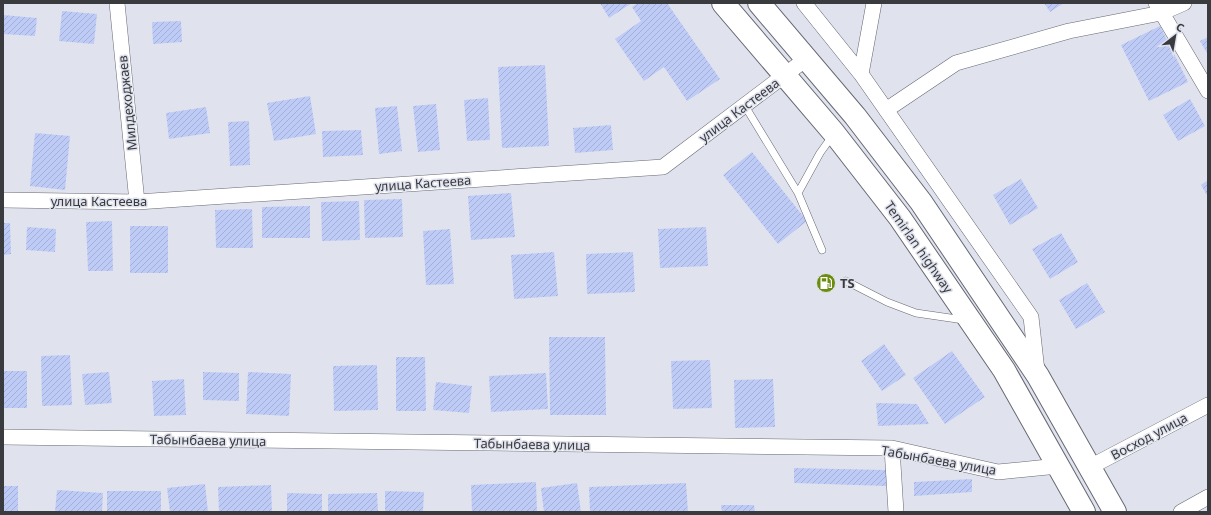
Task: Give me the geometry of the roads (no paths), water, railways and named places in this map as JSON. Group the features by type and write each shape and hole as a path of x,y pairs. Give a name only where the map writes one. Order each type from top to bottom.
{"main road":[{"name":"Temirlan highway","path":"724,3 834,133 900,218 1004,370 1084,512"},
{"name":"Temirlan highway","path":"759,3 855,116 921,202 1038,376 1115,512"}],"street":[{"name":"Милдеходжаев","path":"116,3 137,202"},
{"path":"804,3 861,74 1031,317 1038,376"},
{"path":"861,74 874,3"},
{"path":"886,110 956,63 1069,31 1184,3"},
{"path":"1159,8 1208,92"},
{"name":"улица Кастеева","path":"3,200 137,202 663,167 806,59"},
{"name":"Восход улица","path":"1090,467 1208,405"},
{"name":"Табынбаева улица","path":"3,437 892,448 998,472 1058,466"},
{"path":"892,448 896,512"},
{"path":"1181,512 1208,497"}],"lane":[{"path":"745,106 798,193 822,250"},
{"path":"798,193 820,153 834,133"},
{"path":"846,281 887,302 916,313 970,321"}],"place":[{"name":"TS","path":"826,283"}]}
